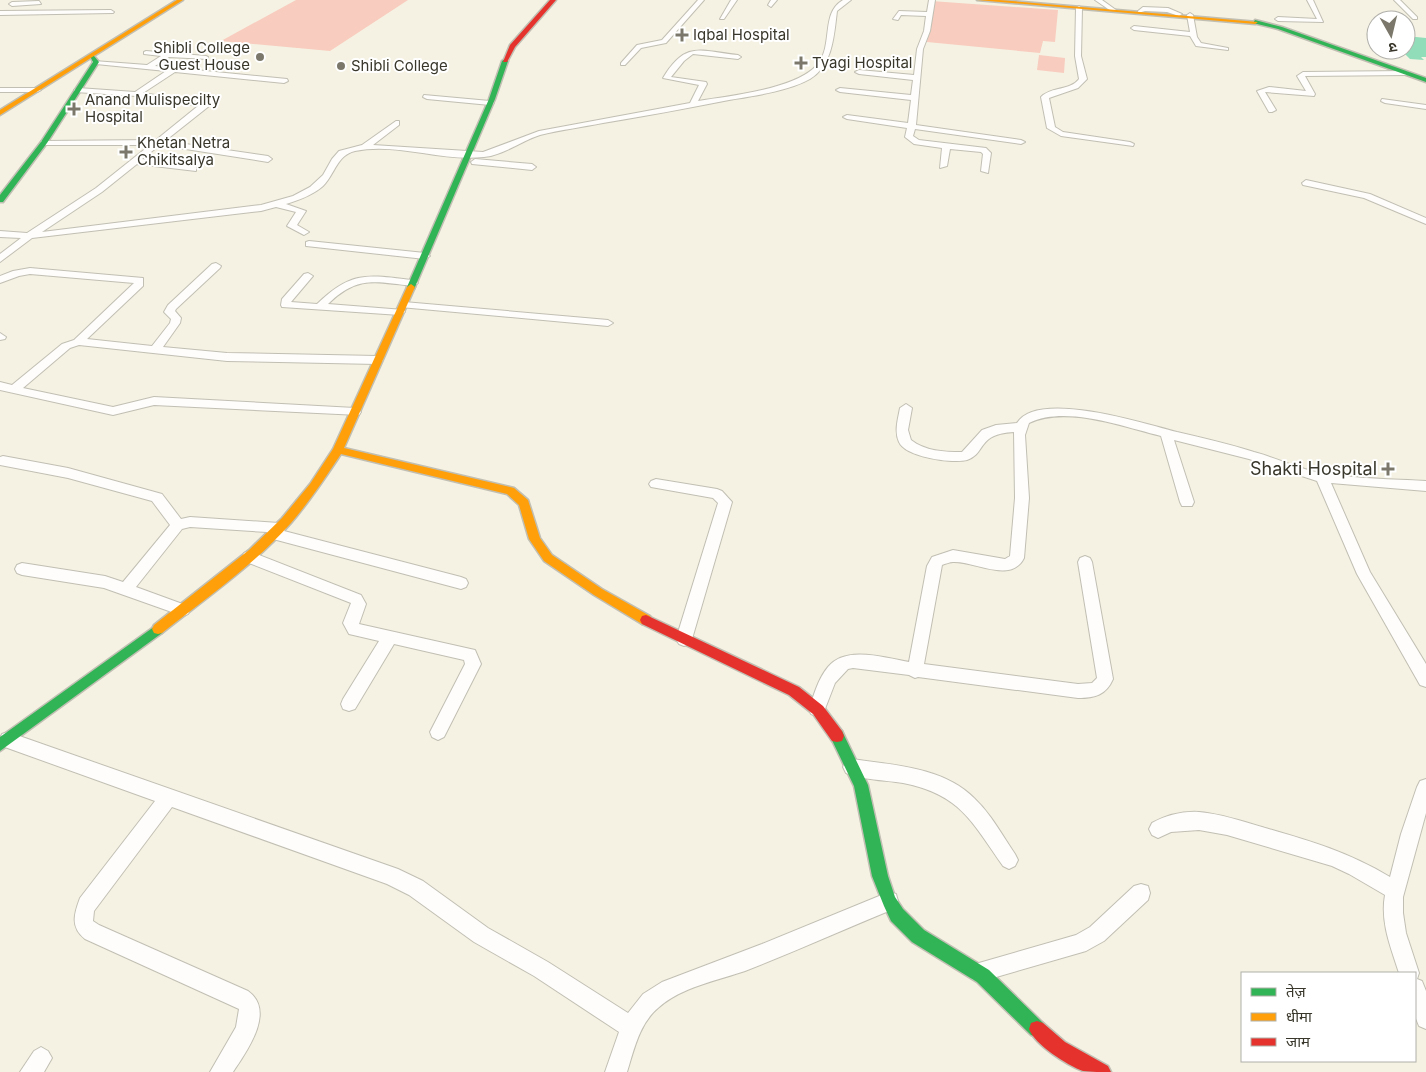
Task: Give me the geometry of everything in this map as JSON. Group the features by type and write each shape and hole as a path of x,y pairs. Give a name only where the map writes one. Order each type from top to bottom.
{"main road":[{"path":"0,113 37,90 94,59 180,0"},
{"path":"4,742 106,670 183,610 249,557 299,506 338,450 414,283 468,158 505,59 512,46 553,0"},
{"path":"980,0 1253,21 1278,20 1406,74 1426,80"},
{"path":"0,200 44,143 78,90 94,59"},
{"path":"338,450 510,491 525,503 536,543 547,557 607,597 684,639 796,692 817,709 828,723 863,791 881,876 888,901 898,917 910,930 932,947 977,972 999,990 1048,1040 1074,1058 1102,1072"}],"street":[{"path":"623,64 638,46 664,42 701,0"},
{"path":"722,18 734,0"},
{"path":"468,158 498,152 539,133 692,106 777,88 813,74 822,64 827,51 834,11 839,4 848,0"},
{"path":"932,0 927,31 920,49 916,98 909,137 912,141 986,151 984,172"},
{"path":"1098,0 1112,10"},
{"path":"1278,20 1320,20 1310,0"},
{"path":"1397,0 1406,10"},
{"path":"0,5 39,3"},
{"path":"1079,8 1078,56 1083,79 1075,87 1051,93 1045,98 1051,128 1061,134 1130,144"},
{"path":"0,13 111,12"},
{"path":"896,19 899,13 929,14"},
{"path":"1184,15 1196,42 1200,46 1226,49"},
{"path":"1134,28 1193,34"},
{"path":"692,106 703,84 667,78 682,59 692,52 738,57"},
{"path":"146,53 206,58"},
{"path":"148,68 168,55"},
{"path":"94,59 148,68 284,81"},
{"path":"136,94 173,70"},
{"path":"859,72 917,78"},
{"path":"1272,110 1261,90 1269,89 1310,94 1301,76 1304,74 1406,74"},
{"path":"0,90 37,90"},
{"path":"78,90 136,94 204,106"},
{"path":"840,90 916,98"},
{"path":"427,97 490,103"},
{"path":"0,259 32,234 99,190 214,100"},
{"path":"1385,101 1426,107"},
{"path":"847,117 1021,142"},
{"path":"364,148 396,123"},
{"path":"44,143 159,142 268,159"},
{"path":"943,166 947,145"},
{"path":"0,234 29,236 32,234 242,211 275,205 288,201 315,187 325,178 334,162 343,152 364,148 468,158 532,167"},
{"path":"136,161 193,169"},
{"path":"1306,183 1367,196 1426,221"},
{"path":"275,205 301,211 292,226 304,232"},
{"path":"309,244 425,256"},
{"path":"156,349 175,323 176,318 169,312 172,307 216,266"},
{"path":"0,280 17,273 30,272 140,280 139,284 78,342"},
{"path":"308,276 286,303 290,306 402,309 608,323"},
{"path":"319,308 338,288 356,280 414,283"},
{"path":"14,389 66,346 78,342 226,357 378,360"},
{"path":"0,386 113,411 154,401 355,412"},
{"path":"906,408 902,430 905,442 914,448 930,452 964,456 972,450 983,434 999,429 1021,427"},
{"path":"915,670 934,566 937,561 953,556 1006,565 1017,558 1022,498 1021,427 1025,421 1034,417 1058,413 1098,416 1251,455 1322,478 1426,486"},
{"path":"1166,433 1187,502"},
{"path":"3,461 68,472 157,496 178,525"},
{"path":"1322,478 1357,562 1426,680"},
{"path":"656,484 717,494 725,502 684,639"},
{"path":"126,589 178,525 190,522 276,531 460,583"},
{"path":"249,557 354,597 359,604 350,623 351,626 360,631 465,652 472,658 472,664 438,732"},
{"path":"817,709 832,673 845,662 853,661 1078,691 1093,691 1102,686 1105,679 1085,562"},
{"path":"22,569 105,582 183,610"},
{"path":"349,704 390,637"},
{"path":"4,742 169,796 349,859 391,876 416,888 481,935 541,969 632,1028"},
{"path":"852,767 927,781 945,787 960,797 971,808 1009,860"},
{"path":"1410,972 1396,933 1393,913 1395,890 1410,834 1426,787"},
{"path":"169,796 87,904 83,915 84,926 101,936 241,998 249,1004 251,1011 246,1028 221,1072"},
{"path":"1158,828 1170,823 1199,821 1228,826 1333,857 1356,867 1395,890"},
{"path":"977,972 1079,944 1097,934 1141,893"},
{"path":"616,1072 632,1028 650,1000 667,990 744,961 888,901"},
{"path":"1416,991 1426,1020"}],"shaded area":[{"path":"296,0 408,0 330,51 221,41"},
{"path":"931,1 1058,10 1055,42 1043,41 1040,53 927,42"},
{"path":"1416,37 1426,38 1426,57 1421,57 1424,60 1416,59"},
{"path":"1039,55 1065,58 1064,73 1037,70"}],"traffic: fast":[{"path":"1255,22 1280,28 1426,80"},
{"path":"0,200 44,143 96,62 92,57"},
{"path":"411,287 492,99 505,61"},
{"path":"0,745 158,629"},
{"path":"837,736 861,785 880,876 889,901 897,915 918,936 983,976 1037,1029"}],"traffic: slow":[{"path":"0,113 180,0"},
{"path":"980,0 1255,22"},
{"path":"158,629 253,553 286,521 314,487 338,450 411,287"},
{"path":"338,450 510,491 524,503 535,539 548,558 598,592 646,620"}],"traffic: jam":[{"path":"505,61 512,46 553,0"},
{"path":"646,620 794,691 818,710 837,736"},
{"path":"1037,1029 1059,1048 1102,1072"}],"place":[{"name":"Iqbal Hospital","path":"682,35"},
{"name":"Shibli College Guest House","path":"260,57"},
{"name":"Tyagi Hospital","path":"801,63"},
{"name":"Shibli College","path":"341,66"},
{"name":"Anand Mulispecilty Hospital","path":"74,109"},
{"name":"Khetan Netra Chikitsalya","path":"126,152"},
{"name":"Shakti Hospital","path":"1388,469"}]}
